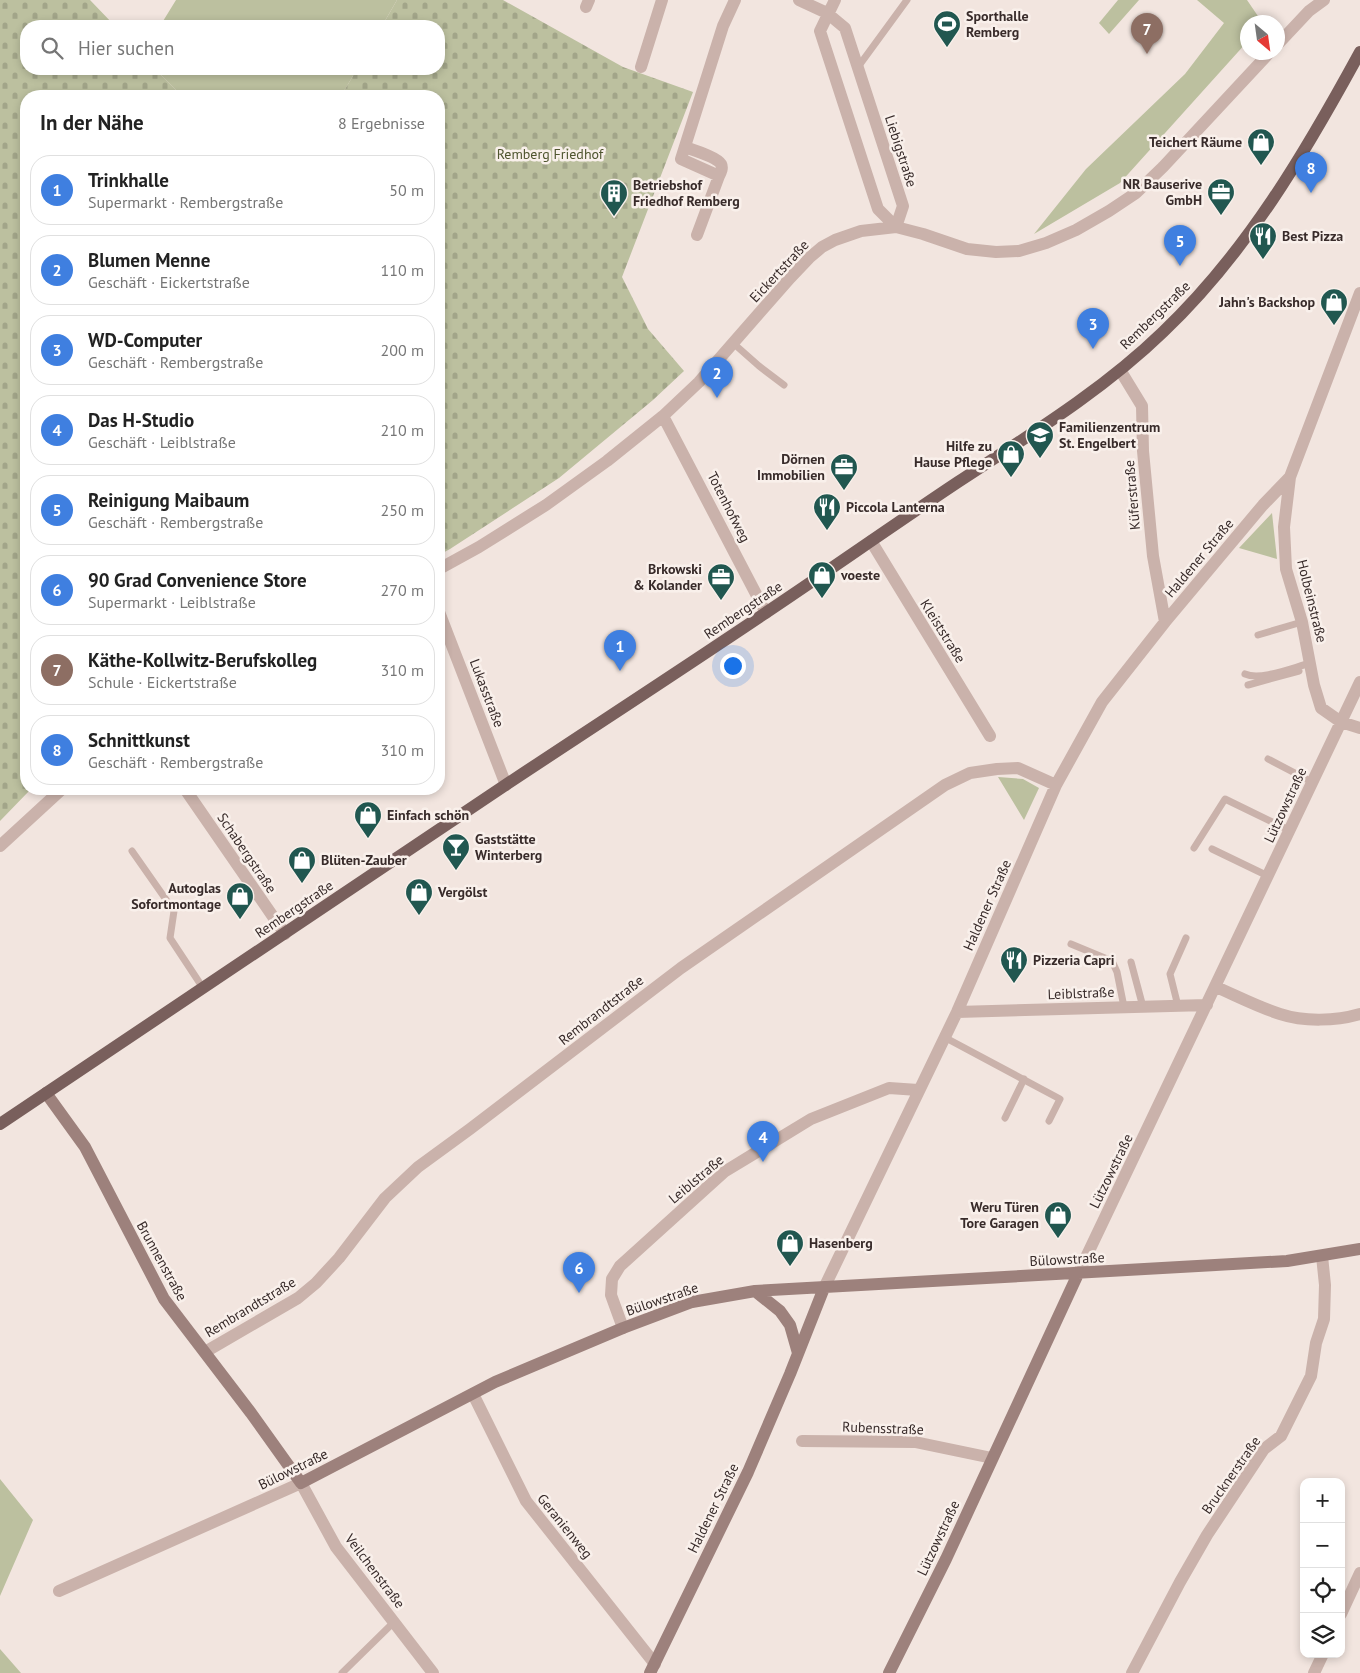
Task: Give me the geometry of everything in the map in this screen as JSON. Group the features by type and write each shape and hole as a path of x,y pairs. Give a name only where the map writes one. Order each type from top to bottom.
{"main road":[{"name":"Rembergstraße","path":"0,1124 506,784 766,613 1057,417 1120,370 1164,332 1223,268 1255,226 1282,187 1334,102 1360,52"}],"street":[{"path":"641,66 662,0"},
{"path":"697,235 719,176 681,159 723,26 735,0"},
{"name":"Liebigstraße","path":"799,0 827,13 845,28 903,206 896,227"},
{"path":"835,0 827,13 820,32 878,209 896,227"},
{"path":"1285,37 1309,11 1324,0"},
{"name":"Eickertstraße","path":"445,566 546,505 607,461 663,416 699,382 790,278 822,247 861,231 896,227 967,249 996,252 1019,251 1076,230 1110,211 1136,193 1163,167 1263,60"},
{"name":"Haldener Straße","path":"653,1668 748,1472 824,1288 956,1012 1056,785 1102,702 1165,622 1263,505 1290,477 1360,293"},
{"name":"Küferstraße","path":"1120,370 1142,406 1143,451 1153,556 1165,622"},
{"name":"Totenhofweg","path":"663,416 766,613"},
{"name":"Holbeinstraße","path":"1290,477 1284,527 1286,569 1302,622 1314,685 1321,708 1341,722 1360,728"},
{"path":"1263,505 1285,509"},
{"name":"Kleiststraße","path":"871,542 990,736"},
{"name":"Lukasstraße","path":"445,627 506,784"},
{"name":"Lützowstraße","path":"889,1673 946,1559 1078,1274 1360,682"},
{"name":"Rembrandtstraße","path":"205,1352 298,1298 316,1283 339,1258 385,1198 418,1167 681,968 946,785 970,773 1018,768 1056,785"},
{"path":"0,846 55,795"},
{"name":"Schabergstraße","path":"189,795 285,934"},
{"path":"1216,987 1280,1014 1310,1020 1350,1017 1360,1014"},
{"name":"Leiblstraße","path":"956,1012 1207,1005"},
{"name":"Leiblstraße","path":"623,1328 611,1295 612,1279 620,1266 724,1172 811,1118 889,1088 918,1090"},
{"name":"Brunnenstraße","path":"46,1093 85,1147 164,1299 257,1421 300,1483"},
{"name":"Bülowstraße","path":"59,1591 300,1483 495,1382 623,1328 692,1302 755,1291 1287,1261 1360,1249"},
{"name":"Brucknerstraße","path":"1132,1673 1180,1582 1207,1536 1264,1449 1281,1436 1311,1376 1316,1343 1324,1319 1325,1285 1322,1256"},
{"path":"755,1291 780,1311 790,1325 798,1353"},
{"name":"Geranienweg","path":"473,1394 526,1501 653,1668"},
{"name":"Rubensstraße","path":"802,1441 915,1442 992,1458"},
{"name":"Veilchenstraße","path":"300,1483 336,1547 433,1673"},
{"path":"1341,1613 1360,1573"},
{"path":"1314,1673 1321,1658"}],"lane":[{"path":"858,67 907,0"},
{"path":"733,344 784,385"},
{"path":"1258,635 1302,622"},
{"path":"1245,674 1260,676 1311,665"},
{"path":"1248,685 1311,665"},
{"path":"1268,759 1312,782"},
{"path":"1194,848 1225,799 1289,830"},
{"path":"1212,849 1268,876"},
{"path":"132,851 174,912 170,938 203,988"},
{"path":"1178,1006 1170,974 1186,938"},
{"path":"1070,944 1112,961 1117,972 1124,1007"},
{"path":"1131,962 1143,1007"},
{"path":"944,1036 1060,1098 1049,1121"},
{"path":"1005,1118 1024,1079"},
{"path":"342,1673 394,1622"}],"green space":[{"path":"0,0 90,0 109,20 20,20 20,75 161,75 176,90 20,90 20,795 25,795 0,821"},
{"path":"176,0 397,0 385,20 164,20"},
{"name":"Remberg Friedhof","path":"397,0 503,0 623,67 693,92 622,277 648,329 684,371 653,400 559,478 445,552 445,90 345,90 353,75 445,75 445,20 385,20"},
{"path":"1118,0 1139,0 1109,34 1099,23"},
{"path":"1197,0 1247,0 1257,15 1240,15 1240,50 1120,183 1034,234 1086,169 1185,74 1224,23"},
{"path":"161,75 353,75 345,90 176,90"},
{"path":"1272,513 1277,559 1239,548"},
{"path":"998,777 1023,779 1039,788 1024,820"},
{"path":"0,1479 33,1520 0,1596"},
{"path":"0,1649 21,1673 0,1673"}],"place":[{"name":"Sporthalle Remberg","path":"947,48"},
{"name":"Käthe-Kollwitz-Berufskolleg","path":"1147,54"},
{"name":"Teichert Räume","path":"1261,166"},
{"name":"Schnittkunst","path":"1311,193"},
{"name":"NR Bauserive GmbH","path":"1221,216"},
{"name":"Betriebshof Friedhof Remberg","path":"614,217"},
{"name":"Best Pizza","path":"1263,260"},
{"name":"Reinigung Maibaum","path":"1180,266"},
{"name":"Jahn's Backshop","path":"1334,326"},
{"name":"WD-Computer","path":"1093,349"},
{"name":"Blumen Menne","path":"717,398"},
{"name":"Familienzentrum St. Engelbert","path":"1040,459"},
{"name":"Hilfe zu Hause Pflege","path":"1011,478"},
{"name":"Dörnen Immobilien","path":"844,491"},
{"name":"Piccola Lanterna","path":"827,531"},
{"name":"voeste","path":"822,599"},
{"name":"Brkowski & Kolander","path":"721,601"},
{"name":"Trinkhalle","path":"620,671"},
{"name":"Einfach schön","path":"368,839"},
{"name":"Gaststätte Winterberg","path":"456,871"},
{"name":"Blüten-Zauber","path":"302,884"},
{"name":"Vergölst","path":"419,916"},
{"name":"Autoglas Sofortmontage","path":"240,920"},
{"name":"Pizzeria Capri","path":"1014,984"},
{"name":"Das H-Studio","path":"763,1162"},
{"name":"Weru Türen Tore Garagen","path":"1058,1239"},
{"name":"Hasenberg","path":"790,1267"},
{"name":"90 Grad Convenience Store","path":"579,1293"}]}
